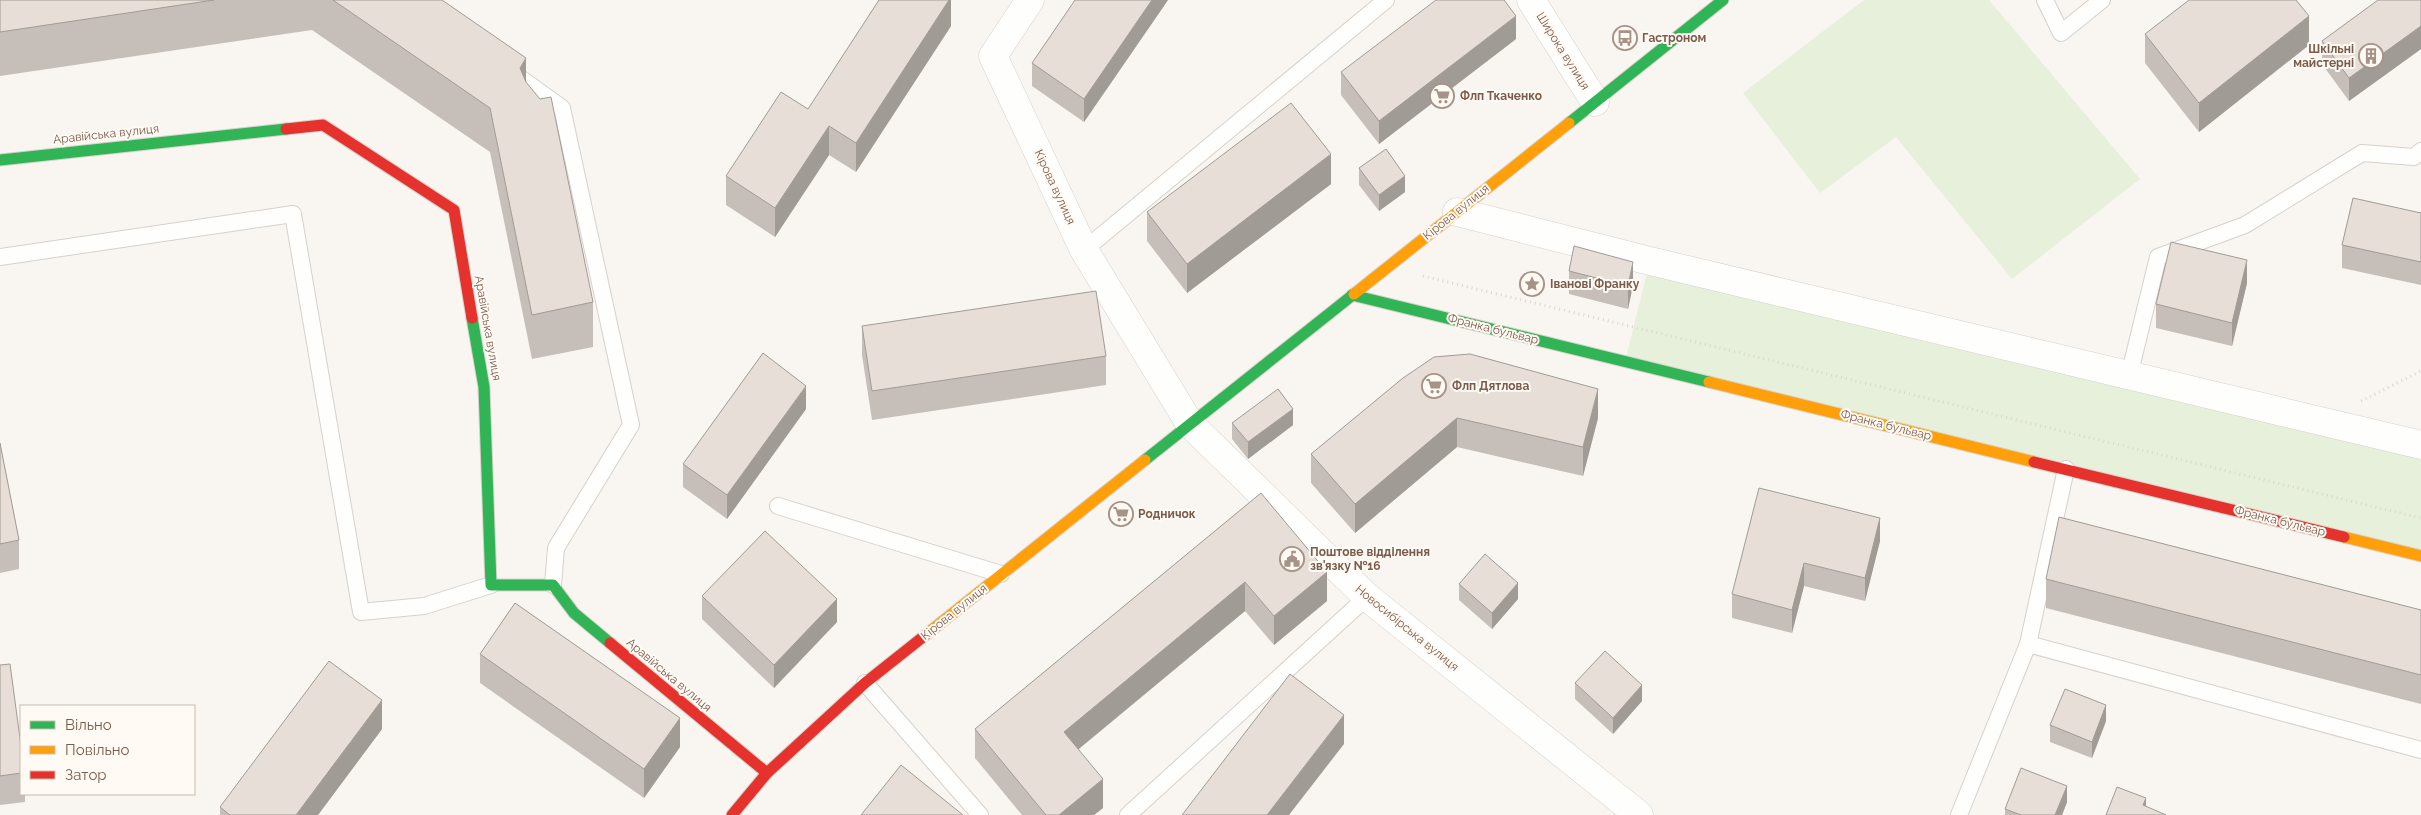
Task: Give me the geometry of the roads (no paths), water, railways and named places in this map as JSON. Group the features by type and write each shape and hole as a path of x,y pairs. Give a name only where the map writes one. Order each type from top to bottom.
{"street":[{"name":"Кірова вулиця","path":"1030,0 993,56 1084,250 1190,424"},
{"name":"Широка вулиця","path":"1531,0 1595,102"},
{"name":"Кірова вулиця","path":"732,815 767,773 865,683 1723,0"},
{"name":"Аравійська вулиця","path":"0,160 323,125 454,210 484,387 491,585"},
{"path":"1456,212 1660,264 2421,445"},
{"name":"Франка бульвар","path":"1352,295 2421,556"},
{"name":"Новосибірська вулиця","path":"1190,424 1367,598 1639,815"},
{"path":"491,585 553,585"},
{"name":"Аравійська вулиця","path":"553,585 574,613 767,773"}],"lane":[{"path":"1084,250 1386,0"},
{"path":"2044,0 2061,33 2102,0"},
{"path":"498,62 562,108 632,425 556,548 553,585"},
{"path":"2129,376 2158,257 2245,225 2362,153 2414,157 2421,151"},
{"path":"0,257 293,214 361,612 424,606 491,585"},
{"path":"1959,815 2028,644 2066,469"},
{"path":"778,506 1001,574"},
{"path":"1128,815 1367,598"},
{"path":"2028,644 2421,750"},
{"path":"865,683 980,815"}],"place":[{"name":"Гастроном","path":"1625,38"},
{"name":"Шкільні майстерні","path":"2371,56"},
{"name":"Флп Ткаченко","path":"1442,96"},
{"name":"Іванові Франку","path":"1532,284"},
{"name":"Флп Дятлова","path":"1434,386"},
{"name":"Родничок","path":"1121,514"},
{"name":"Поштове відділення зв'язку №16","path":"1292,559"}]}
